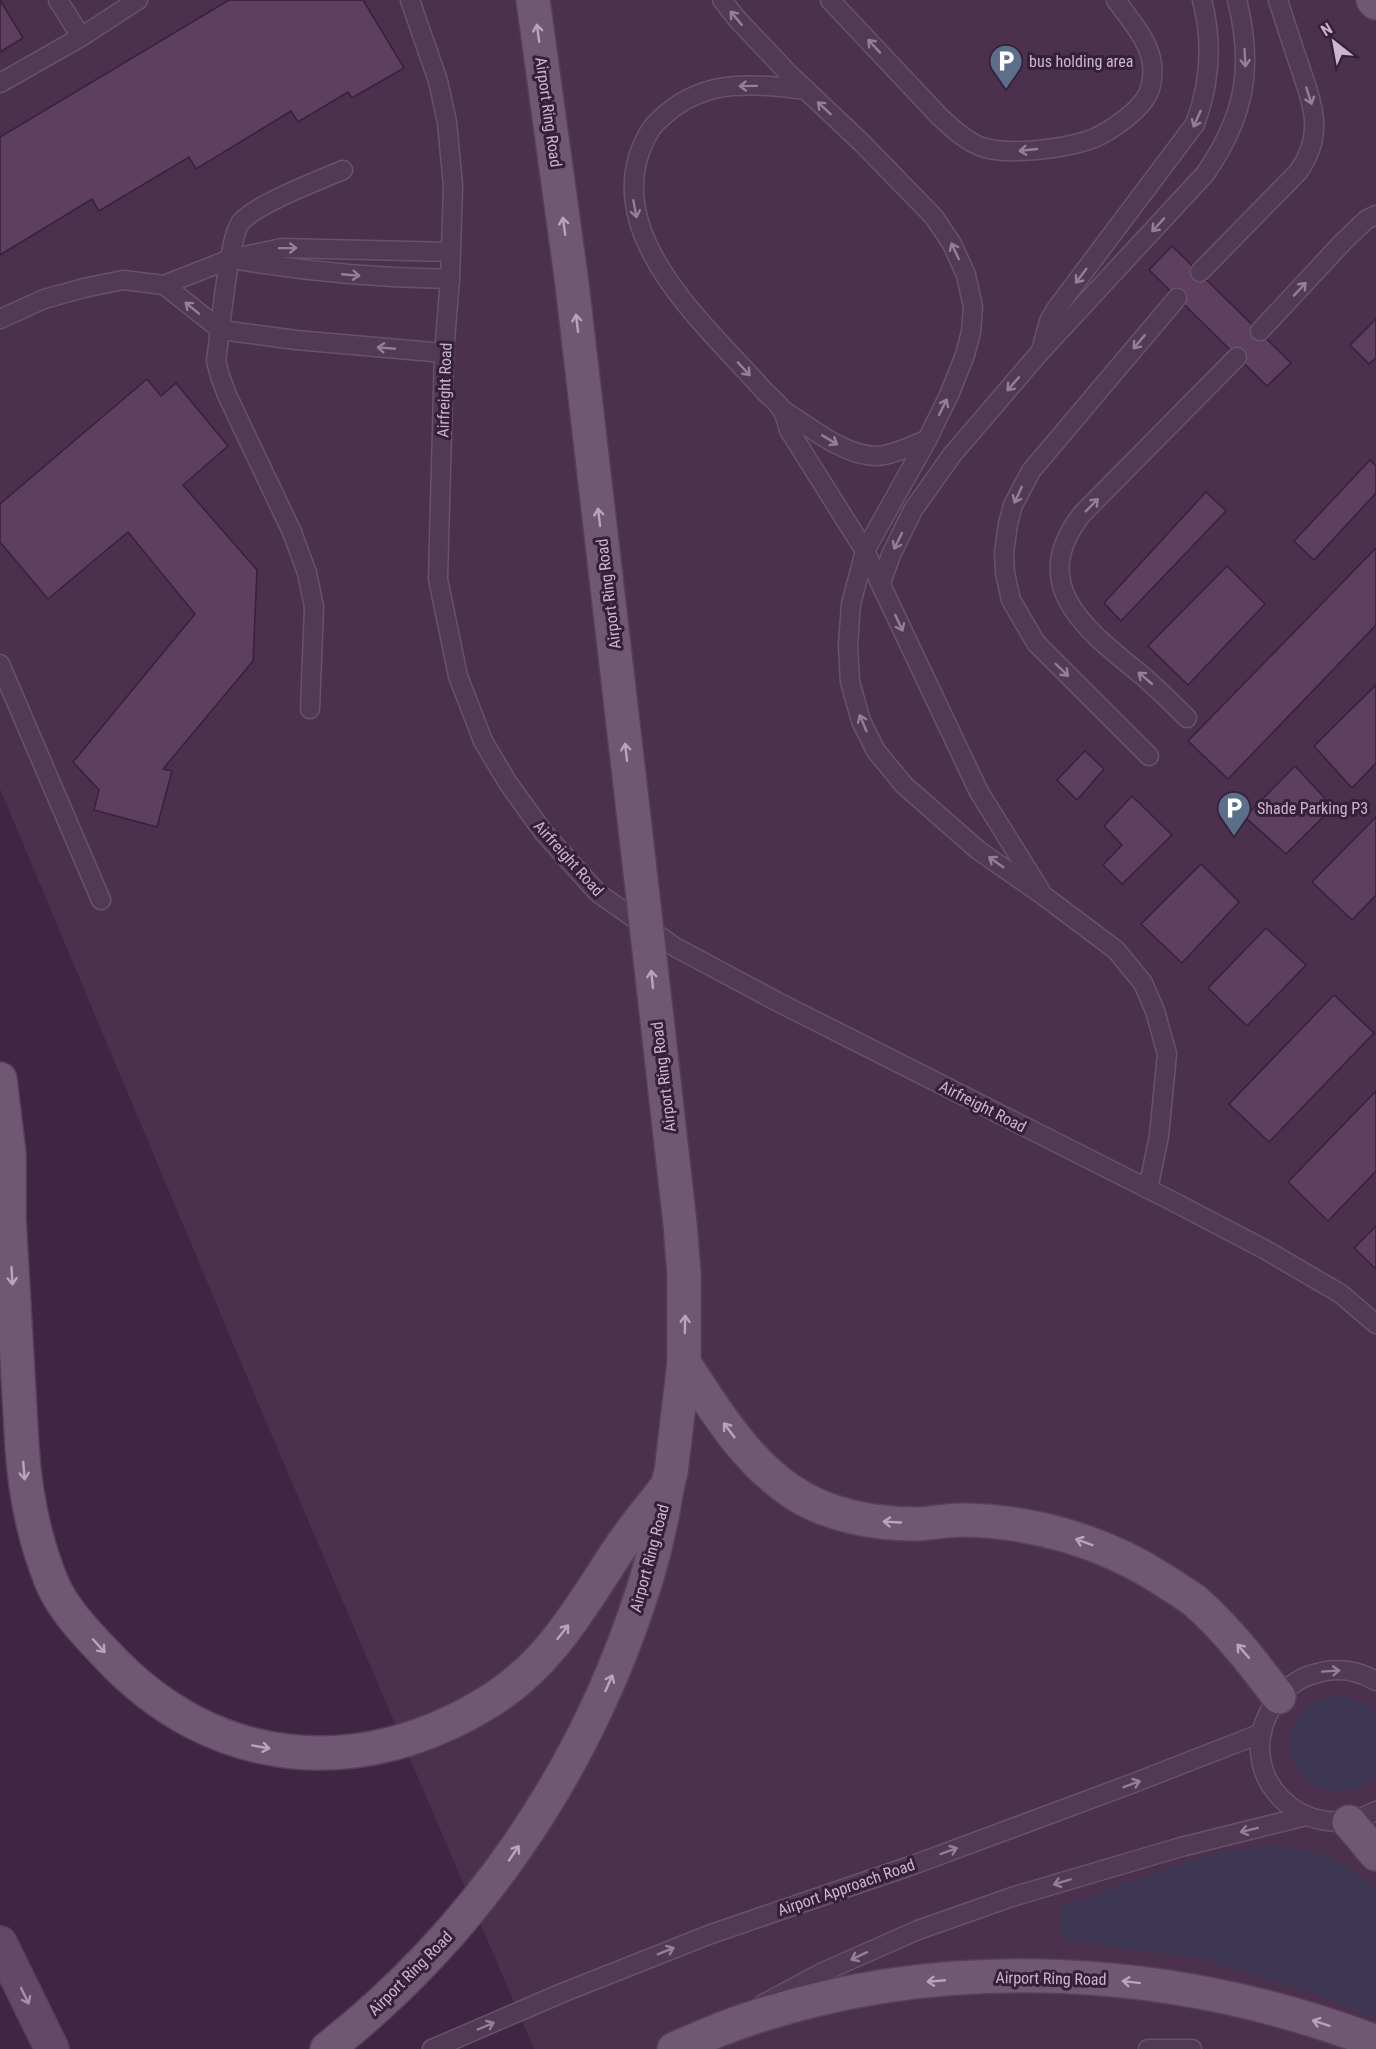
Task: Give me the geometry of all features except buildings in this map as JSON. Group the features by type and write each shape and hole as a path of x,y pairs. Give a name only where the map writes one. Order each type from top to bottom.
{"main road":[{"name":"Airport Ring Road","path":"327,2049 376,2008 446,1938 509,1860 554,1790 597,1709 626,1641 654,1553 671,1472 684,1363 683,1249 573,284 533,0"},
{"path":"0,1079 9,1154 9,1218 24,1480 33,1528 52,1584 62,1600 95,1643 149,1696 199,1725 234,1740 261,1747 312,1754 365,1750 421,1734 457,1720 508,1689 541,1661 584,1604 620,1547 667,1486"},
{"path":"684,1363 743,1448 758,1464 792,1492 830,1510 870,1521 918,1524 960,1520 1001,1521 1059,1533 1115,1553 1154,1574 1194,1600 1246,1654 1279,1697"},
{"path":"1363,1817 1376,1854"},
{"path":"0,1943 52,2049"},
{"name":"Airport Ring Road","path":"724,2028 779,2010 885,1987 982,1977 1043,1976 1117,1980 1216,1994 1289,2012 1376,2043"},
{"path":"674,2049 724,2028"}],"lane":[{"path":"58,0 81,37"},
{"path":"0,83 81,37 138,0"},
{"name":"Airfreight Road","path":"410,0 430,54 447,122 453,186 452,252 444,353 438,579 458,676 483,741 508,783 544,833 598,893 675,947 787,1007 1264,1249 1341,1294 1376,1324"},
{"path":"722,0 756,40 934,217 952,244 966,275 973,307 965,356 927,440 865,551 851,604 848,645 850,682 861,720 876,751 904,785 978,850 1044,896 1116,951 1143,983 1155,1011 1167,1054 1159,1136 1148,1189"},
{"path":"830,0 939,117 958,134 983,147 1001,151 1024,151 1086,141 1103,134 1127,117 1146,99 1152,82 1152,61 1142,37 1116,0"},
{"path":"1041,351 1049,321 1056,309 1195,124 1207,83 1210,50 1207,19 1202,0"},
{"path":"881,583 891,555 913,510 952,455 1041,351 1205,174 1220,153 1231,133 1240,104 1246,66 1243,24 1237,0"},
{"path":"1200,273 1298,172 1312,144 1313,108 1278,0"},
{"path":"806,90 748,84 714,88 682,100 653,126 637,156 632,193 636,217 644,238 668,280 703,325 781,409 842,447 861,453 878,456 927,440"},
{"path":"310,709 314,607 307,573 292,532 220,376 216,361 230,259 237,229 242,221 255,210 343,170"},
{"path":"1260,331 1343,242 1366,220 1376,215"},
{"path":"0,319 44,299 84,288 123,280 164,285 230,259 282,248 452,252"},
{"path":"230,259 322,273 382,278 450,279"},
{"path":"164,285 221,330 296,340 444,353"},
{"path":"1149,756 1036,643 1011,600 1005,573 1004,553 1013,505 1031,471 1177,298"},
{"path":"1187,718 1151,683 1098,639 1075,614 1062,581 1062,557 1069,534 1082,514 1237,357"},
{"path":"781,409 789,430 865,551 979,792 1044,896"},
{"path":"0,664 101,900"},
{"path":"1363,1817 1318,1821 1296,1811 1279,1796 1267,1777 1261,1756 1262,1733 1268,1714 1279,1697 1298,1681 1321,1672 1346,1670 1374,1677"},
{"name":"Airport Approach Road","path":"432,2049 562,1993 711,1934 923,1861 1262,1733"},
{"path":"724,2028 784,1991 918,1930 1014,1896 1181,1847 1306,1816"},
{"path":"1148,2049 1192,2049"}],"shaded area":[{"path":"0,0 1376,0 1376,2049 534,2049 258,1403 0,789"},
{"path":"1344,1696 1366,1704 1376,1713 1376,1775 1358,1788 1339,1792 1321,1789 1306,1780 1295,1766 1290,1750 1292,1732 1306,1709 1321,1700"},
{"path":"1274,1845 1328,1856 1367,1880 1376,1892 1376,2019 1313,1993 1197,1958 1062,1940 1059,1907 1214,1853"}],"place":[{"name":"bus holding area","path":"1006,90"},
{"name":"Shade Parking P3","path":"1234,837"}]}
